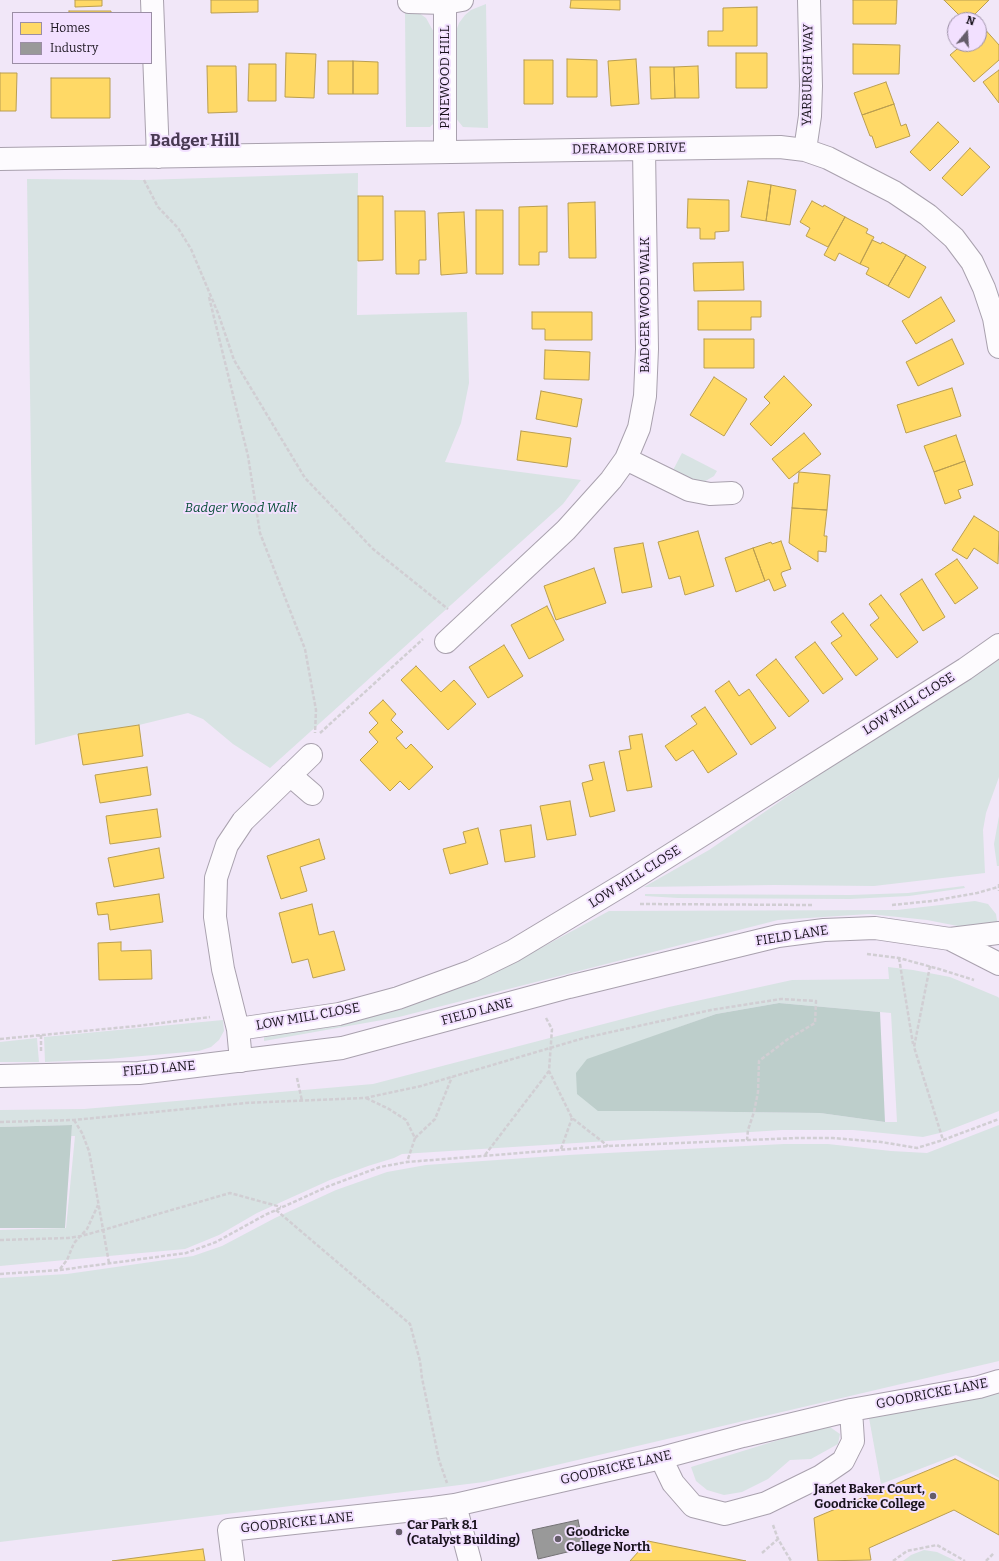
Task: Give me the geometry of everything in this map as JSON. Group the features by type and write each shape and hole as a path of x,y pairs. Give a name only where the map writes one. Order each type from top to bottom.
{"street":[{"path":"152,0 158,157"},
{"name":"YARBURGH WAY","path":"805,150 810,116 811,86 808,0"},
{"name":"PINEWOOD HILL","path":"409,2 454,1 445,152"},
{"name":"DERAMORE DRIVE","path":"0,159 780,147 805,150 828,158 894,192 928,215 954,238 972,262 984,288 994,318 999,347"},
{"name":"BADGER WOOD WALK","path":"446,642 566,530 611,480 626,458 639,428 645,396 647,349 644,149"},
{"path":"626,458 689,490 710,494 732,493"},
{"name":"LOW MILL CLOSE","path":"235,1021 339,1014 398,998 472,971 513,951 608,894 951,678 999,645"},
{"path":"241,1061 235,1021 223,969 215,917 216,878 227,845 243,821 290,775 313,747"},
{"path":"290,775 312,794"},
{"name":"FIELD LANE","path":"0,1076 140,1073 342,1048 569,987 778,936 824,930 875,928 950,939 999,933"},
{"name":"FIELD LANE","path":"950,939 999,964"},
{"name":"GOODRICKE LANE","path":"234,1561 229,1530 455,1505 661,1458 850,1410 979,1387 999,1381"},
{"path":"661,1458 674,1483 693,1506 725,1514 766,1503 821,1476 843,1461 853,1441 850,1410"},
{"path":"455,1505 470,1561"}],"path":[{"path":"136,157 144,180 158,207 178,228 191,249 218,313 234,360 304,478 373,549 452,612"},
{"path":"207,289 248,456 260,533 305,649 316,710 313,747"},
{"path":"891,905 932,901 977,893 999,886 999,891"},
{"path":"608,894 622,903 816,905"},
{"path":"899,958 914,1047 943,1140"},
{"path":"914,1047 930,966"},
{"path":"0,1122 74,1120 246,1103 365,1098 421,1086 584,1038 750,1003 781,999 816,1001 815,1023 788,1039 759,1062 758,1092 754,1112 748,1130 747,1140"},
{"path":"0,1039 137,1026 212,1017 235,1021"},
{"path":"485,1155 549,1071 552,1047 552,1029 546,1018"},
{"path":"41,1035 41,1054"},
{"path":"549,1071 572,1118 608,1146"},
{"path":"297,1077 302,1101"},
{"path":"407,1162 415,1138 435,1119 452,1077"},
{"path":"365,1098 389,1109 406,1120 415,1138"},
{"path":"561,1149 572,1118"},
{"path":"0,1274 60,1270 186,1253 216,1242 282,1207 329,1186 380,1167 407,1162 561,1149 747,1140 833,1138 881,1142 916,1148 943,1140 999,1118"},
{"path":"74,1120 82,1133 89,1151 109,1263"},
{"path":"0,1240 68,1238 81,1236 230,1192 282,1207"},
{"path":"60,1270 67,1260 74,1243 87,1229 98,1205"},
{"path":"276,1210 410,1324 420,1361 422,1378 439,1460 455,1505"},
{"path":"766,1503 778,1539 791,1561"},
{"path":"762,1553 778,1539"},
{"path":"893,1561 907,1551 937,1545 965,1561"},
{"path":"986,1561 994,1553"}],"green space":[{"path":"486,4 488,128 463,127 455,117 456,31 459,23 465,15 471,10"},
{"path":"405,12 419,13 426,18 436,36 435,122 430,127 406,127"},
{"name":"Badger Wood Walk","path":"358,173 357,315 467,312 469,383 461,423 445,462 581,480 563,504 270,768 233,744 203,719 188,713 139,725 78,734 35,745 27,179 144,180"},
{"path":"682,453 717,471 714,476 702,483 671,474"},
{"path":"999,657 999,777 986,813 983,830 985,873 874,886 774,885 644,887 709,850 858,748"},
{"path":"999,816 999,866 997,866 994,844"},
{"path":"964,886 965,888 909,896 850,899 678,898 645,896 645,894 850,895 908,893"},
{"path":"975,901 988,904 996,914 998,927 973,929 927,920 869,914 778,920 399,1017 264,1041 264,1037 399,1010 491,975 609,911 897,910"},
{"path":"888,967 913,970 950,977 999,998 999,1111 944,1132 923,1137 853,1130 782,1130 402,1154 330,1180 257,1213 219,1235 185,1249 0,1266 0,1230 66,1228 75,1136 71,1136 72,1125 0,1127 0,1110 84,1109 373,1084 669,1007 792,980 889,979","holes":["779,1003 891,1013 897,1122 885,1122 820,1113 598,1111 649,1038 716,1014"]},
{"path":"223,1020 224,1031 219,1040 211,1047 199,1051 108,1059 45,1062 44,1037"},
{"path":"37,1038 39,1062 0,1062 0,1042"},
{"path":"999,1125 999,1361 484,1482 0,1542 0,1278 67,1274 193,1256 222,1246 275,1218 336,1190 387,1172 426,1165 568,1155 784,1144 828,1144 891,1151 927,1153"},
{"path":"999,1391 999,1478 956,1455 881,1484 869,1418"},
{"path":"827,1425 840,1434 838,1444 811,1459 790,1460 768,1479 742,1492 724,1495 707,1490 696,1481 691,1467"},
{"path":"924,1550 937,1552 956,1561 903,1561 911,1555"}],"shaded area":[{"path":"779,1003 880,1012 885,1122 820,1113 598,1111 577,1094 576,1073 587,1059 716,1014"},
{"path":"72,1125 65,1228 0,1228 0,1127"}],"building: Homes":[{"path":"75,0 102,0 102,6 75,7"},
{"path":"211,0 258,0 258,12 211,13"},
{"path":"571,0 620,0 620,10 570,8"},
{"path":"853,0 897,0 896,24 853,24"},
{"path":"944,0 989,0 977,12 956,12"},
{"path":"757,7 757,46 708,46 708,31 723,31 723,8"},
{"path":"69,11 111,11 111,12"},
{"path":"987,32 999,45 999,60 974,82 950,55 954,52 987,52"},
{"path":"853,44 900,45 899,74 853,74"},
{"path":"286,53 316,54 314,98 285,97"},
{"path":"736,53 767,53 767,88 736,88"},
{"path":"567,59 597,60 597,97 567,97"},
{"path":"636,59 639,104 611,106 608,61"},
{"path":"524,60 553,60 553,104 524,104"},
{"path":"328,61 353,61 353,94 328,94"},
{"path":"353,61 378,62 378,94 353,94"},
{"path":"249,64 276,64 276,101 248,101"},
{"path":"207,66 236,66 237,112 208,113"},
{"path":"698,66 699,98 675,98 674,67"},
{"path":"650,67 674,67 675,98 651,99"},
{"path":"999,70 999,103 983,82"},
{"path":"0,73 17,73 16,111 0,111"},
{"path":"51,78 110,78 110,118 51,118"},
{"path":"886,82 894,104 862,115 854,93"},
{"path":"894,104 901,126 906,124 910,136 876,148 862,115"},
{"path":"938,122 959,142 930,171 910,152"},
{"path":"970,148 990,167 962,196 942,178"},
{"path":"748,181 771,185 766,221 741,217"},
{"path":"771,185 796,190 790,225 766,221"},
{"path":"358,196 383,196 383,260 358,261"},
{"path":"688,199 729,200 729,231 715,232 715,239 700,239 700,228 687,228"},
{"path":"812,201 823,207 824,205 845,217 828,247 806,236 810,228 800,222"},
{"path":"595,202 596,258 569,258 568,203"},
{"path":"547,206 547,252 539,252 539,265 519,265 519,207"},
{"path":"476,210 503,210 503,274 476,274"},
{"path":"395,211 425,211 426,260 419,260 419,274 396,274"},
{"path":"464,212 467,273 441,275 438,213"},
{"path":"845,217 868,229 866,233 874,237 860,264 839,253 835,261 824,255"},
{"path":"872,240 881,244 882,242 906,255 888,286 866,274 869,268 860,264"},
{"path":"906,255 926,267 909,298 888,286"},
{"path":"743,262 744,290 694,291 693,263"},
{"path":"941,297 955,321 916,344 902,321"},
{"path":"698,301 761,301 761,317 751,317 751,330 698,330"},
{"path":"532,312 592,312 592,340 545,340 545,329 532,329"},
{"path":"704,339 754,339 754,368 704,368"},
{"path":"952,339 964,364 918,386 906,362"},
{"path":"545,350 590,352 589,380 544,379"},
{"path":"784,376 812,405 771,446 750,424 770,403 764,397"},
{"path":"714,377 747,399 724,436 690,415"},
{"path":"952,388 961,416 906,433 897,405"},
{"path":"541,391 582,399 577,427 536,419"},
{"path":"521,431 571,438 567,467 517,460"},
{"path":"804,433 821,454 789,479 772,459"},
{"path":"956,435 965,461 934,472 924,446"},
{"path":"965,461 973,485 958,490 961,498 945,504 934,472"},
{"path":"799,472 830,475 827,510 792,508 794,483 798,483"},
{"path":"792,508 827,510 824,536 827,536 826,552 818,551 818,562 789,543"},
{"path":"974,516 999,532 998,564 974,548 967,559 952,550"},
{"path":"698,531 714,586 685,595 680,576 669,579 658,542"},
{"path":"781,541 791,569 782,572 781,574 786,586 774,591 769,579 765,581 753,548 771,542 772,544"},
{"path":"643,543 652,587 622,593 614,548"},
{"path":"753,548 765,581 736,592 725,558"},
{"path":"957,559 978,588 955,604 935,574"},
{"path":"594,568 606,603 556,620 544,586"},
{"path":"922,579 945,617 923,631 900,594"},
{"path":"881,595 918,642 897,658 870,625 879,618 869,604"},
{"path":"547,606 564,640 529,659 511,625"},
{"path":"843,613 878,659 856,676 831,643 842,636 831,622"},
{"path":"815,642 843,679 823,694 795,657"},
{"path":"504,645 523,676 488,698 469,667"},
{"path":"776,659 809,701 789,717 756,675"},
{"path":"416,666 441,692 454,680 476,704 448,730 401,680"},
{"path":"729,681 739,696 749,689 776,728 751,745 715,691"},
{"path":"383,700 396,714 391,720 403,732 396,738 406,749 411,744 433,767 409,790 400,781 390,791 360,760 378,742 369,732 378,723 369,713"},
{"path":"705,707 737,754 708,773 693,750 676,761 665,746 697,724 691,716"},
{"path":"139,725 143,756 83,765 78,734"},
{"path":"642,734 652,787 627,791 619,751 631,749 629,736"},
{"path":"604,762 615,811 590,817 582,783 593,780 589,765"},
{"path":"147,767 151,795 100,803 95,775"},
{"path":"570,801 576,835 547,840 540,806"},
{"path":"157,809 161,837 110,844 106,816"},
{"path":"531,825 535,857 505,862 500,830"},
{"path":"478,828 488,864 450,874 443,849 466,843 463,832"},
{"path":"319,839 325,859 300,867 307,891 281,899 267,856"},
{"path":"159,848 164,878 114,887 108,858"},
{"path":"159,894 163,922 110,930 108,914 98,915 96,903"},
{"path":"312,904 319,935 334,931 345,970 313,978 308,959 292,963 279,913"},
{"path":"121,942 121,951 151,950 152,979 99,980 98,943"},
{"name":"Janet Baker Court, Goodricke College","path":"955,1459 999,1481 999,1535 954,1510 869,1548 871,1560 818,1561 814,1518"},
{"path":"648,1541 746,1561 630,1561"},
{"path":"203,1549 205,1561 112,1561"}],"building: Industry":[{"name":"Goodricke College North","path":"578,1520 584,1548 538,1559 532,1530"}],"place":[{"name":"Janet Baker Court, Goodricke College","path":"933,1496"},
{"name":"Car Park 8.1 (Catalyst Building)","path":"399,1532"},
{"name":"Goodricke College North","path":"558,1539"}],"district":[{"name":"Badger Hill","path":"195,141"}]}
